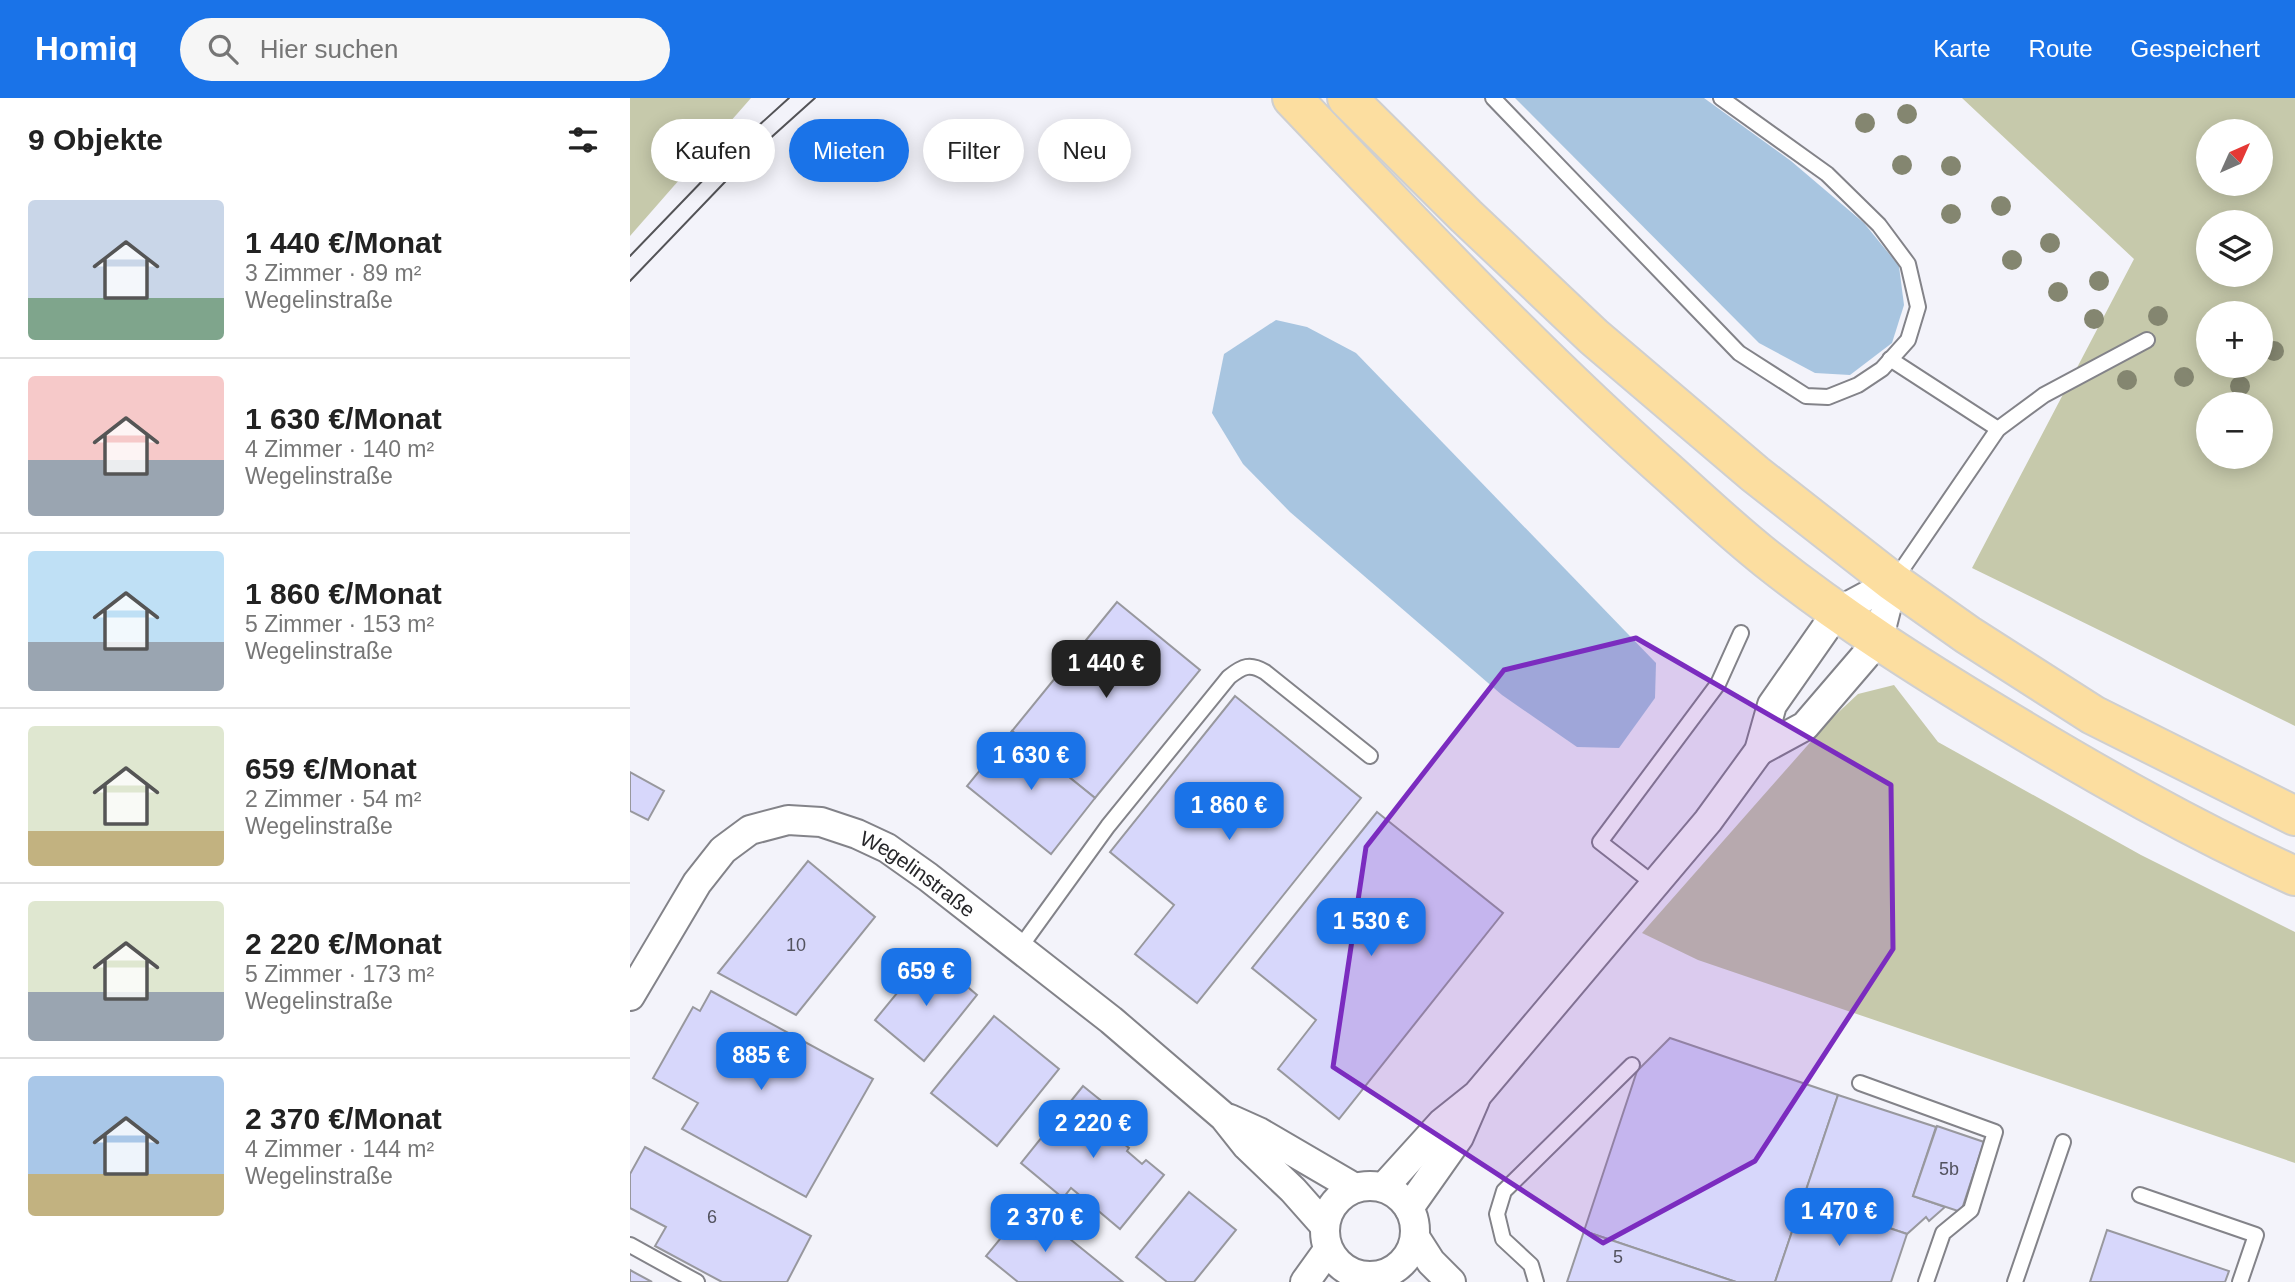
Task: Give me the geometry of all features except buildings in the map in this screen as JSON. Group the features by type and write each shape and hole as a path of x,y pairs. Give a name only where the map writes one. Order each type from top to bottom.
{"main road":[{"path":"1292,98 1428,241 1591,403 1746,542 1878,641 2133,795 2239,851 2295,876"},
{"path":"1347,98 1594,337 1755,474 1893,582 1968,635 2094,715 2295,816"}],"street":[{"path":"1384,1187 1442,1123 1477,1094 1708,821 1759,751 1772,705 1837,612 1893,582"},
{"path":"1759,751 1805,726 1878,641 1893,582"},
{"name":"Wegelinstraße","path":"630,996 697,883 723,850 750,830 788,820 821,822 857,834 887,848 1019,949 1111,1020 1224,1117 1247,1146 1293,1190 1326,1238"},
{"path":"1409,1208 1459,1137 1477,1094"},
{"name":"Wegelinstraße","path":"1224,1117 1259,1132 1355,1188"},
{"path":"1305,1282 1326,1238 1334,1202 1355,1188 1369,1185 1384,1187 1398,1195 1409,1208 1415,1222 1412,1250 1404,1262 1393,1270 1370,1279 1344,1269 1326,1238"},
{"path":"1415,1237 1431,1262 1451,1282"}],"lane":[{"path":"1493,98 1739,353 1806,396 1828,397 1858,386 1882,369 1908,340 1918,307 1908,264 1879,225 1826,174 1721,98"},
{"path":"1893,582 1998,429 2044,395 2147,340"},
{"path":"1890,359 1998,429"},
{"path":"1654,884 1601,842 1718,684 1741,633"},
{"path":"1019,949 1108,826 1229,677 1242,666 1254,665 1265,672 1370,756"},
{"path":"1536,1282 1531,1265 1503,1239 1497,1214 1504,1191 1632,1065"},
{"path":"1860,1083 1995,1132 1971,1210 1943,1233 1926,1282"},
{"path":"2015,1282 2063,1142"},
{"path":"2140,1195 2256,1235 2241,1282"},
{"path":"630,1245 697,1282"}],"highlighted area":[{"path":"1636,638 1891,785 1893,949 1755,1161 1603,1243 1333,1067 1366,847 1504,670"}],"green space":[{"path":"630,98 751,98 733,119 651,119 651,182 677,182 630,236"},
{"path":"1962,98 2295,98 2295,726 1972,568 2134,259"},
{"path":"1894,685 1938,742 2141,855 2295,932 2295,1163 1698,960 1642,933 1829,721 1858,694"}],"water":[{"path":"1515,98 1704,98 1791,161 1864,223 1899,266 1904,305 1892,343 1850,375 1815,373 1759,343"},
{"path":"1276,320 1307,327 1356,353 1656,663 1655,698 1619,748 1577,747 1502,695 1290,512 1243,464 1212,413 1224,354"}],"tram line":[{"path":"630,256 735,147 789,98"},
{"path":"630,281 747,159 815,98"}]}
